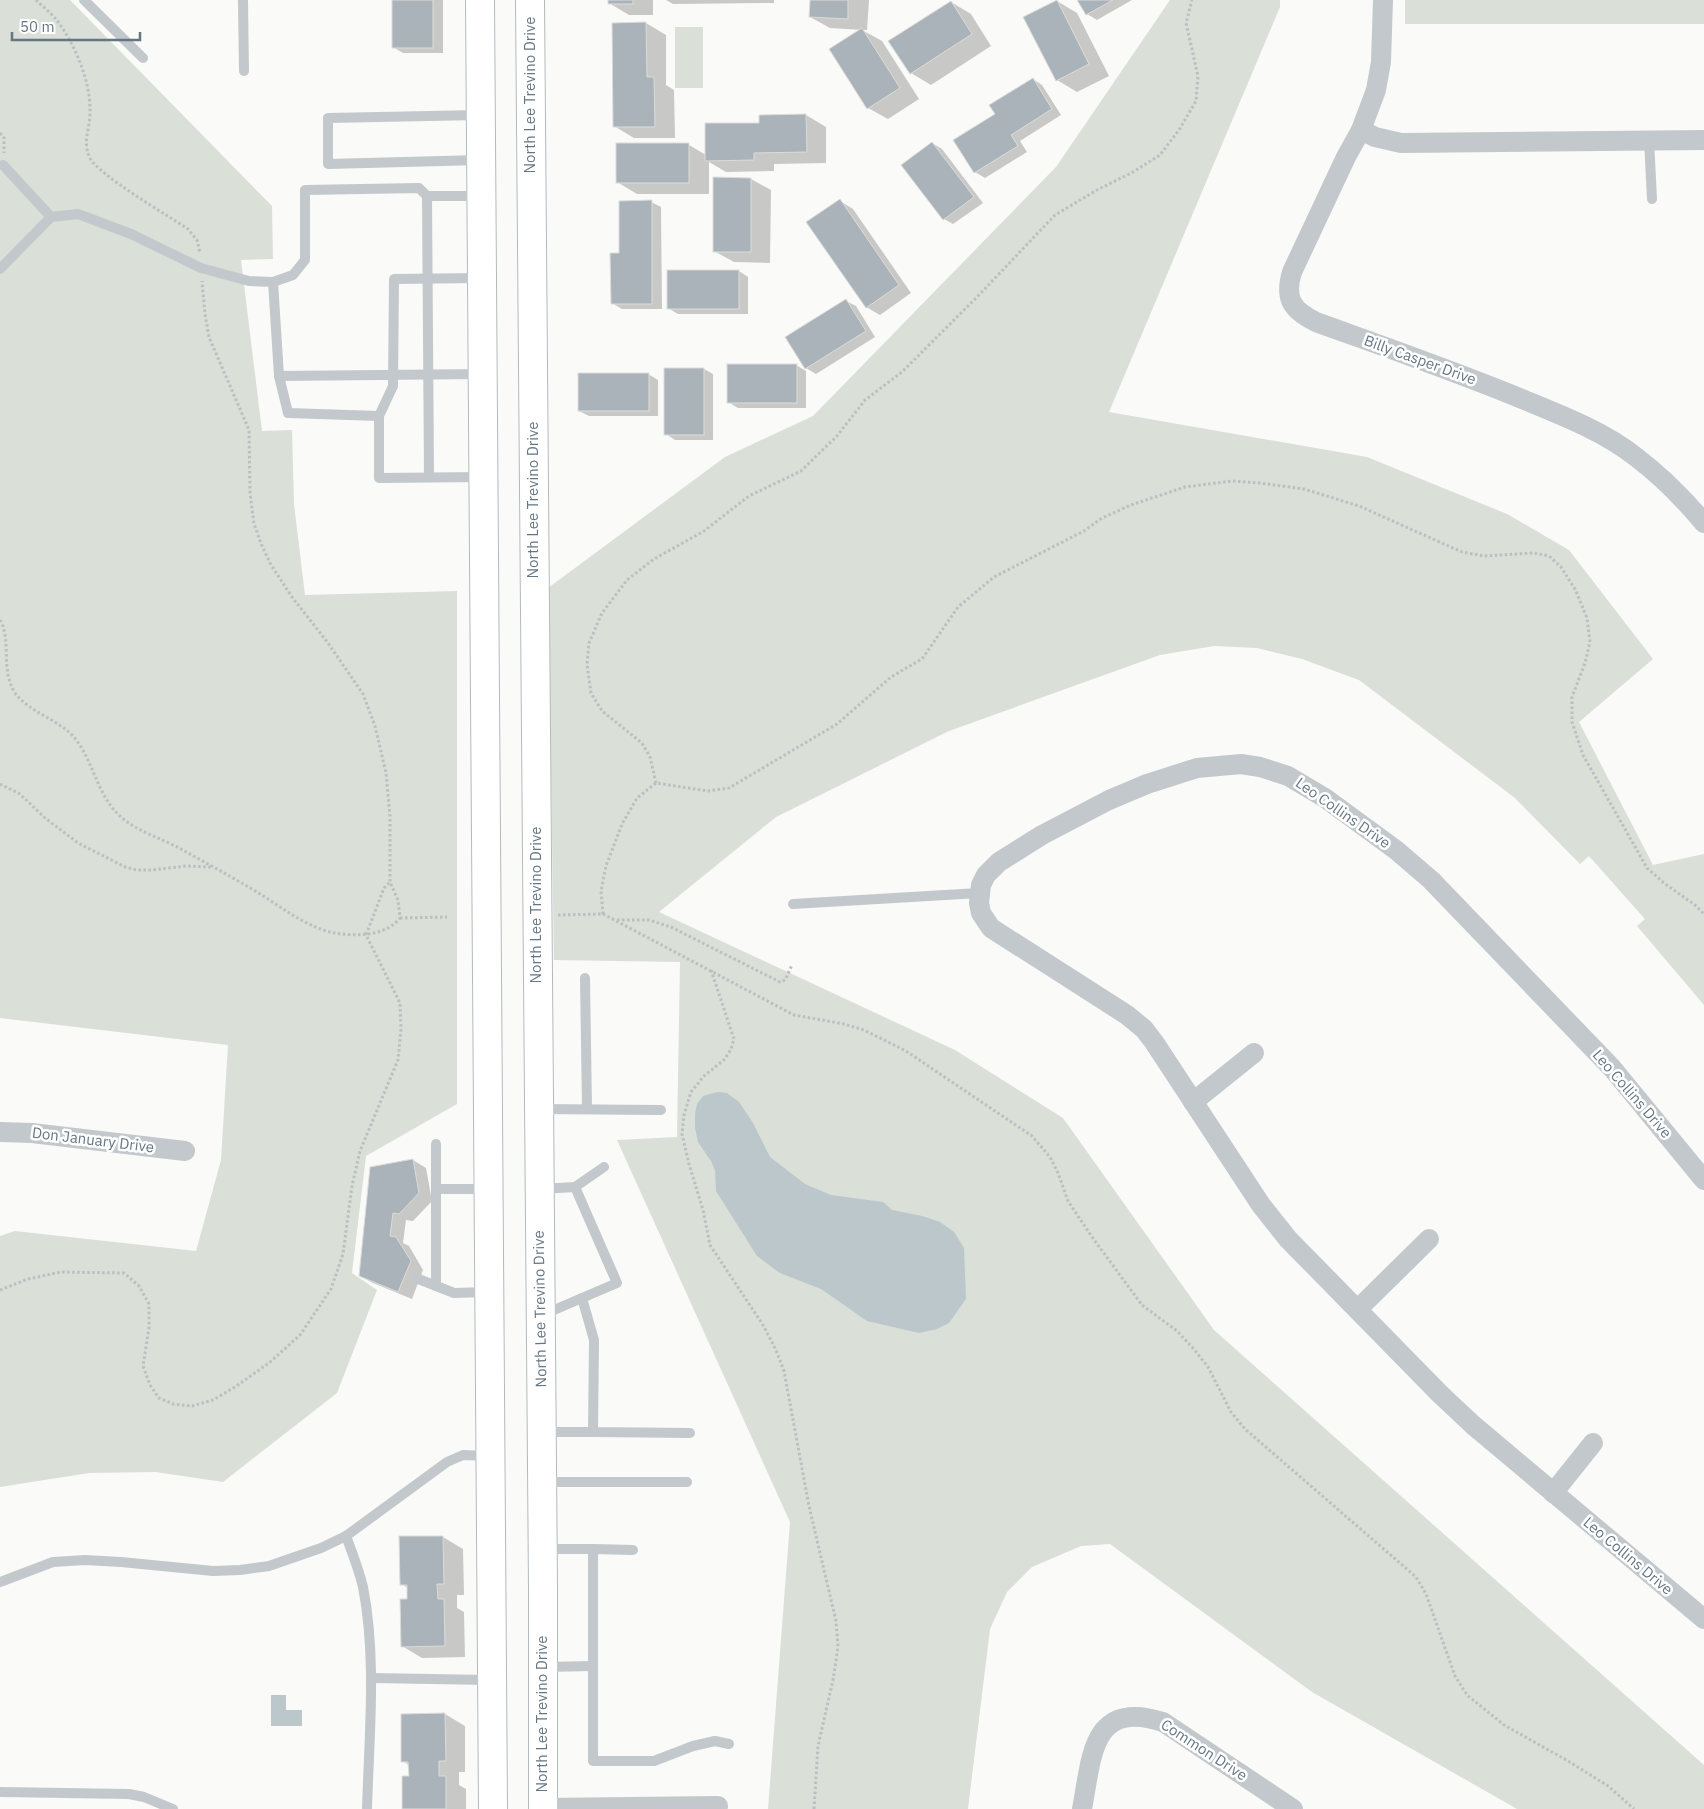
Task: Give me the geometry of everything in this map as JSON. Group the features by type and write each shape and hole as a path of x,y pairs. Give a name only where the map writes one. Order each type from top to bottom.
{"main road":[{"path":"480,0 493,1809"},
{"name":"North Lee Trevino Drive","path":"530,0 543,1809"}],"street":[{"name":"Billy Casper Drive","path":"1382,0 1381,62 1376,90 1361,130 1346,157 1292,272 1288,290 1294,307 1303,316 1316,322 1501,390 1562,415 1602,435 1635,456 1655,473 1704,523"},
{"path":"1361,130 1375,137 1402,143 1704,140"},
{"name":"Leo Collins Drive","path":"1704,1180 1612,1068 1431,880 1396,850 1325,798 1288,776 1260,767 1241,764 1197,768 1146,784 1108,800 1042,835 999,862 986,875 979,893 981,913 991,928 1127,1015 1144,1029 1261,1205 1288,1239 1440,1394 1473,1425 1704,1619"},
{"path":"1193,1102 1254,1053"},
{"name":"Don January Drive","path":"0,1132 32,1133 185,1151"},
{"path":"1358,1309 1429,1239"},
{"path":"1553,1493 1593,1443"},
{"name":"Common Drive","path":"1082,1809 1094,1746 1100,1734 1115,1721 1146,1716 1164,1722 1293,1809"},
{"path":"543,1809 718,1806"}],"lane":[{"path":"84,0 143,58"},
{"path":"244,0 244,72"},
{"path":"481,115 328,118 328,164 482,160"},
{"path":"1649,140 1652,199"},
{"path":"3,165 51,217"},
{"path":"0,269 51,217 78,214 132,234 201,268 249,281 273,282 292,275 305,260 305,190 419,188 427,196 429,477"},
{"path":"427,196 481,196"},
{"path":"482,278 394,279 393,386 379,416 379,478 483,476"},
{"path":"273,282 279,376 288,413 379,416"},
{"path":"279,376 483,374"},
{"path":"793,904 979,893"},
{"path":"585,978 587,1110"},
{"path":"538,1110 661,1110"},
{"path":"436,1144 436,1286"},
{"path":"538,1190 575,1187 604,1167"},
{"path":"540,1311 554,1310 617,1283 575,1187"},
{"path":"436,1189 489,1189"},
{"path":"416,1278 454,1293 490,1292"},
{"path":"582,1298 594,1340 593,1432"},
{"path":"541,1432 690,1433"},
{"path":"0,1582 53,1562 85,1560 213,1571 269,1566 321,1548 346,1536 447,1462 463,1455 491,1456"},
{"path":"542,1482 687,1482"},
{"path":"346,1536 362,1586 369,1631 371,1678 367,1809"},
{"path":"542,1548 633,1550"},
{"path":"593,1549 593,1760 654,1761 693,1746 715,1741 729,1744"},
{"path":"542,1667 593,1666"},
{"path":"371,1678 492,1680"},
{"path":"0,1792 129,1794 144,1797 173,1809"}],"path":[{"path":"0,620 4,637 7,676 15,693 74,737 88,756 102,792 121,816 146,833 180,848 307,923 330,932 366,934 381,932 394,925 400,918 398,900 390,882 390,816 386,773 375,726 363,694 328,643 292,597 271,565 262,546 254,524 250,493 248,430 209,337 204,314 201,255 197,240 188,229 104,173 90,159 86,142 90,114 86,77 73,47 55,18 36,0"},
{"path":"656,783 650,757 642,743 602,711 592,692 587,664 589,643 602,613 627,580 654,560 704,531 749,496 801,471 837,436 865,400 902,372 1055,215 1160,155 1179,130 1196,102 1198,76 1186,23 1192,0"},
{"path":"0,132 4,138 3,165"},
{"path":"603,914 601,891 606,866 622,824 637,798 656,783 708,791 729,788 837,724 891,677 922,658 958,607 994,577 1084,531 1102,518 1131,505 1186,487 1232,481 1304,489 1359,506 1462,552 1484,556 1534,553 1549,556 1561,567 1575,589 1587,618 1590,642 1572,697 1572,722 1583,755 1647,868 1704,914"},
{"path":"0,784 20,794 45,818 78,842 125,867 137,870 186,866 212,868"},
{"path":"0,1290 28,1279 61,1272 124,1273 140,1286 149,1304 149,1328 143,1366 150,1386 159,1398 173,1404 192,1406 213,1400 269,1363 300,1335 330,1289 343,1254 352,1186 360,1151 398,1060 401,1029 400,1003 366,934 384,888 390,882"},
{"path":"558,915 603,914 794,1015 844,1024 864,1030 906,1052 1032,1136 1050,1157 1068,1201 1120,1275 1142,1305 1178,1331 1192,1347 1208,1367 1231,1412 1245,1429 1416,1576 1426,1594 1455,1676 1468,1695 1504,1725 1568,1760 1608,1786 1634,1809"},
{"path":"400,918 447,917"},
{"path":"616,920 649,920 671,928 780,982 785,980 792,965"},
{"path":"711,970 734,1039 725,1059 704,1076 691,1092 684,1115 682,1134 689,1164 704,1210 710,1245 763,1325 784,1371 809,1506 836,1621 838,1647 833,1680 818,1746 814,1809"}],"shaded area":[{"path":"0,0 70,0 272,206 273,259 241,260 262,431 292,430 294,504 305,595 457,591 457,1104 366,1156 352,1273 377,1290 337,1393 223,1482 156,1472 89,1473 0,1487 0,1236 15,1231 196,1251 221,1160 228,1045 0,1018"},
{"path":"1170,0 1280,0 1280,7 1109,412 1367,457 1507,514 1569,550 1653,659 1579,722 1653,865 1704,854 1704,1005 1637,926 1645,919 1589,856 1580,864 1515,798 1359,680 1302,659 1257,648 1214,646 1160,655 949,731 776,817 659,912 955,1050 1063,1118 1214,1330 1704,1765 1704,1809 1517,1809 1312,1692 1110,1544 1081,1546 1032,1567 1007,1592 990,1629 968,1809 768,1809 790,1522 617,1140 677,1137 680,962 554,960 548,588 725,457 813,416 1056,167"},
{"path":"1405,0 1704,0 1704,24 1405,24"},
{"path":"675,27 703,27 703,88 675,88"},
{"path":"718,1092 727,1093 739,1102 753,1123 770,1157 805,1184 831,1195 883,1202 892,1210 940,1222 954,1232 964,1248 966,1299 949,1323 937,1329 919,1333 867,1321 821,1289 780,1273 757,1256 716,1191 715,1170 698,1142 695,1128 697,1104 703,1096"},
{"path":"271,1695 286,1695 286,1710 302,1710 302,1726 271,1726"}],"building":[{"path":"392,0 433,0 433,48 392,48"},
{"path":"608,0 633,0 633,4 608,4"},
{"path":"810,0 848,0 848,19 809,17"},
{"path":"1057,0 1089,64 1056,81 1023,17"},
{"path":"1077,0 1113,0 1086,15"},
{"path":"951,1 972,34 910,74 888,41"},
{"path":"646,22 647,77 654,77 655,127 613,127 612,23"},
{"path":"862,28 900,88 867,109 829,49"},
{"path":"1033,78 1052,109 1011,135 1018,146 974,173 953,140 995,114 989,105"},
{"path":"806,114 807,152 754,153 754,160 705,161 705,123 759,123 759,115"},
{"path":"932,142 974,197 943,220 901,165"},
{"path":"616,143 689,143 689,183 616,183"},
{"path":"713,177 751,178 751,252 713,252"},
{"path":"840,199 899,285 866,308 806,222"},
{"path":"652,200 652,304 611,304 610,253 619,253 619,201"},
{"path":"667,270 739,270 739,309 667,309"},
{"path":"846,299 866,331 805,369 785,337"},
{"path":"727,364 797,364 797,403 727,403"},
{"path":"664,368 704,368 704,435 664,435"},
{"path":"578,373 649,373 649,411 578,411"},
{"path":"413,1159 419,1193 399,1214 393,1213 390,1236 396,1237 411,1261 398,1292 359,1276 370,1167"},
{"path":"399,1536 443,1536 444,1584 437,1584 438,1599 444,1599 445,1646 401,1647 400,1599 407,1599 407,1585 400,1585"},
{"path":"445,1713 446,1761 439,1761 439,1776 446,1776 446,1809 402,1809 402,1776 409,1776 408,1762 401,1762 401,1714"}]}
